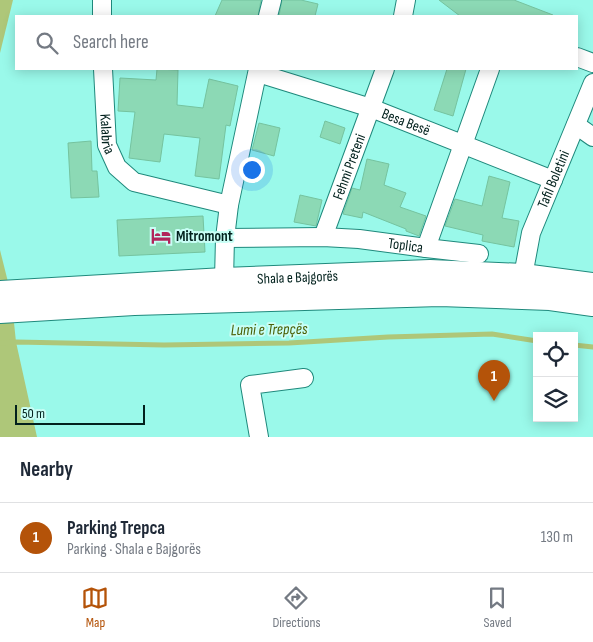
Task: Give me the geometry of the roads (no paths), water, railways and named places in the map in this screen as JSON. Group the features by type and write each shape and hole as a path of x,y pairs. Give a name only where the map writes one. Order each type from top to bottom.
{"main road":[{"name":"Shala e Bajgorës","path":"0,311 224,280 430,272 523,276 593,304"},
{"name":"Shala e Bajgorës","path":"0,293 440,294 593,285"}],"street":[{"path":"102,0 102,15"},
{"path":"268,15 272,0"},
{"path":"403,15 406,0"},
{"path":"578,57 593,63"},
{"name":"Kalabria","path":"103,70 107,145 117,167 134,182 229,205"},
{"name":"Fehmi Preteni","path":"323,237 385,70"},
{"name":"Toplica","path":"226,238 323,237 359,239 426,248 490,70"},
{"path":"224,280 229,205 258,71"},
{"name":"Besa Besë","path":"258,71 371,108 553,180"},
{"name":"Tafil Boletini","path":"523,276 531,233 593,83"},
{"path":"576,125 593,137"},
{"path":"426,248 479,254"},
{"path":"259,437 250,385 304,378"}],"waterway":[{"name":"Lumi e Trepçës","path":"0,343 164,345 289,343 388,337 492,334 533,340"},
{"name":"Lumi e Trepçës","path":"578,345 593,347"}],"place":[{"name":"Mitromont","path":"161,236"},
{"name":"Parking Trepca","path":"494,401"}]}
